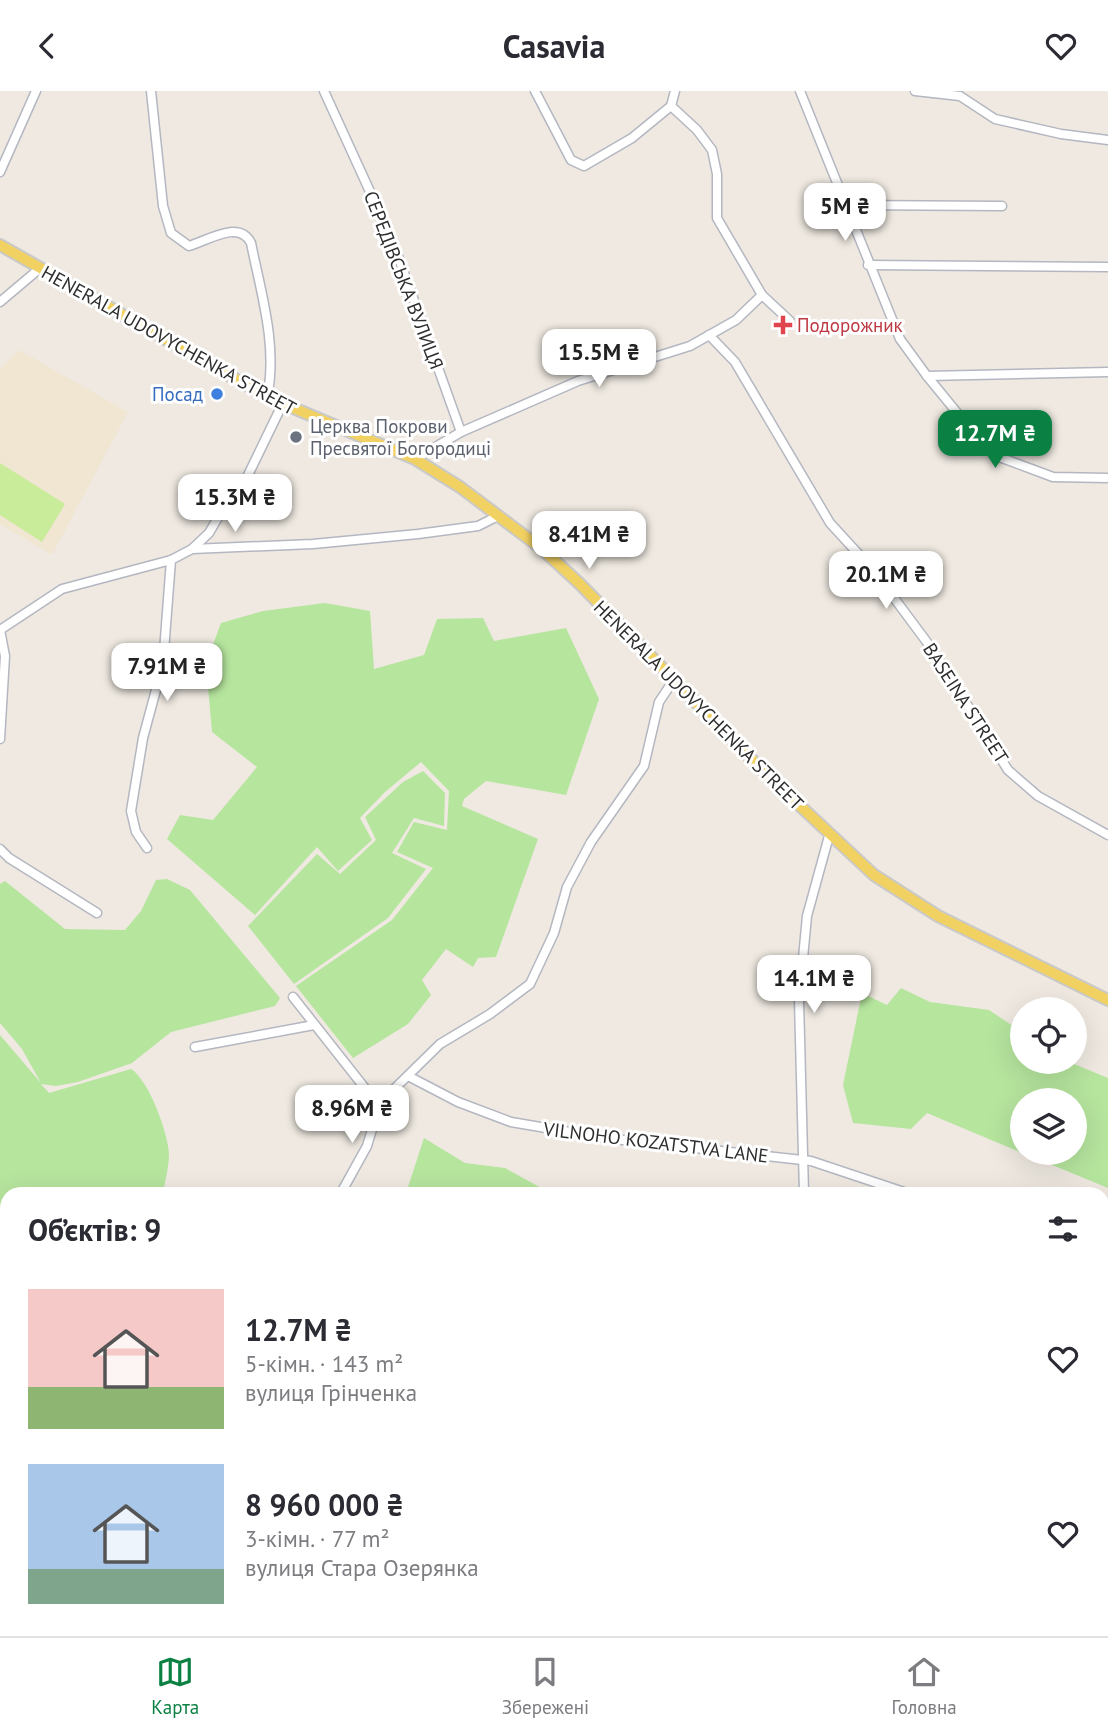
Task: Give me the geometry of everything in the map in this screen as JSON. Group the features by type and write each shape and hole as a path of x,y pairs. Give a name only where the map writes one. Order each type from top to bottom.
{"main road":[{"name":"HENERALA UDOVYCHENKA STREET","path":"0,245 282,405 415,459 460,487 580,584 829,836 874,875 938,916 1108,1000"}],"street":[{"path":"0,172 36,91"},
{"path":"151,91 163,206 171,233 189,246 237,232 246,235 251,243 268,333 271,379 267,397"},
{"name":"СЕРЕДІВСЬКА ВУЛИЦЯ","path":"324,91 393,241 461,432"},
{"path":"535,91 571,160 584,166 632,138 671,106 675,91"},
{"path":"800,91 900,339 927,376 963,420 1002,458 1053,477 1108,478"},
{"path":"915,91 961,94 995,119 1062,134 1108,139"},
{"path":"671,106 697,130 712,151 717,174 717,218 762,295 790,321"},
{"path":"846,205 1002,205"},
{"path":"868,265 1108,267"},
{"path":"0,302 39,269"},
{"path":"415,459 461,432 578,381 690,346 736,320 762,295"},
{"name":"BASEINA STREET","path":"709,335 735,362 830,523 874,571 932,649 1008,770 1038,796 1108,835"},
{"path":"927,376 1108,372"},
{"path":"0,739 5,656 0,630 62,589 171,560 192,549 209,533 220,515 235,502 282,405"},
{"path":"192,549 313,544 418,534 478,526 498,516"},
{"path":"147,848 136,832 131,811 143,738 163,664 171,560"},
{"path":"344,1187 367,1146 379,1106 440,1044 490,1014 530,984 554,933 567,887 585,853 645,766 659,702 673,681"},
{"path":"804,1187 799,1000 807,916 829,836"},
{"path":"0,849 9,858 39,874 97,913"},
{"path":"293,997 379,1106"},
{"path":"195,1047 314,1025"},
{"name":"VILNOHO KOZATSTVA LANE","path":"410,1077 458,1102 511,1122 605,1138 804,1160 888,1187"}],"shaded area":[{"path":"19,350 128,412 52,555 0,524 0,369"}],"green space":[{"path":"0,463 65,504 42,542 0,515"},
{"path":"325,603 370,611 374,669 424,655 437,619 483,618 494,641 566,628 599,699 566,795 486,781 464,799 462,806 538,839 496,957 478,958 473,967 446,949 422,980 431,995 408,1024 353,1058 296,986 392,920 433,868 397,852 414,822 447,830 449,791 421,762 385,792 360,818 372,840 338,871 317,847 255,915 167,839 180,815 213,820 257,767 212,732 206,664 221,623 263,611"},
{"path":"423,771 445,793 444,826 414,818 392,853 426,869 388,918 294,984 248,926 317,854 340,874 376,840 365,817 403,782"},
{"path":"167,879 190,890 280,998 275,1006 171,1032 132,1063 78,1082 56,1086 41,1084 49,1093 131,1069 151,1095 168,1145 164,1187 0,1187 0,1035 41,1083 22,1049 0,1023 0,884 5,881 65,929 125,930 141,911 156,880"},
{"path":"901,988 930,1002 989,1010 1010,1024 1010,1074 1087,1074 1087,1069 1108,1078 1108,1187 1052,1165 1087,1165 1087,1088 1010,1088 1010,1148 927,1113 911,1129 853,1123 843,1085 862,993 887,1005"},
{"path":"424,1138 465,1163 505,1168 540,1187 408,1187"}],"place":[{"name":"Подорожник","path":"783,325"},
{"name":"Посад","path":"217,394"},
{"name":"Церква Покрови Пресвятої Богородиці","path":"296,437"}]}
